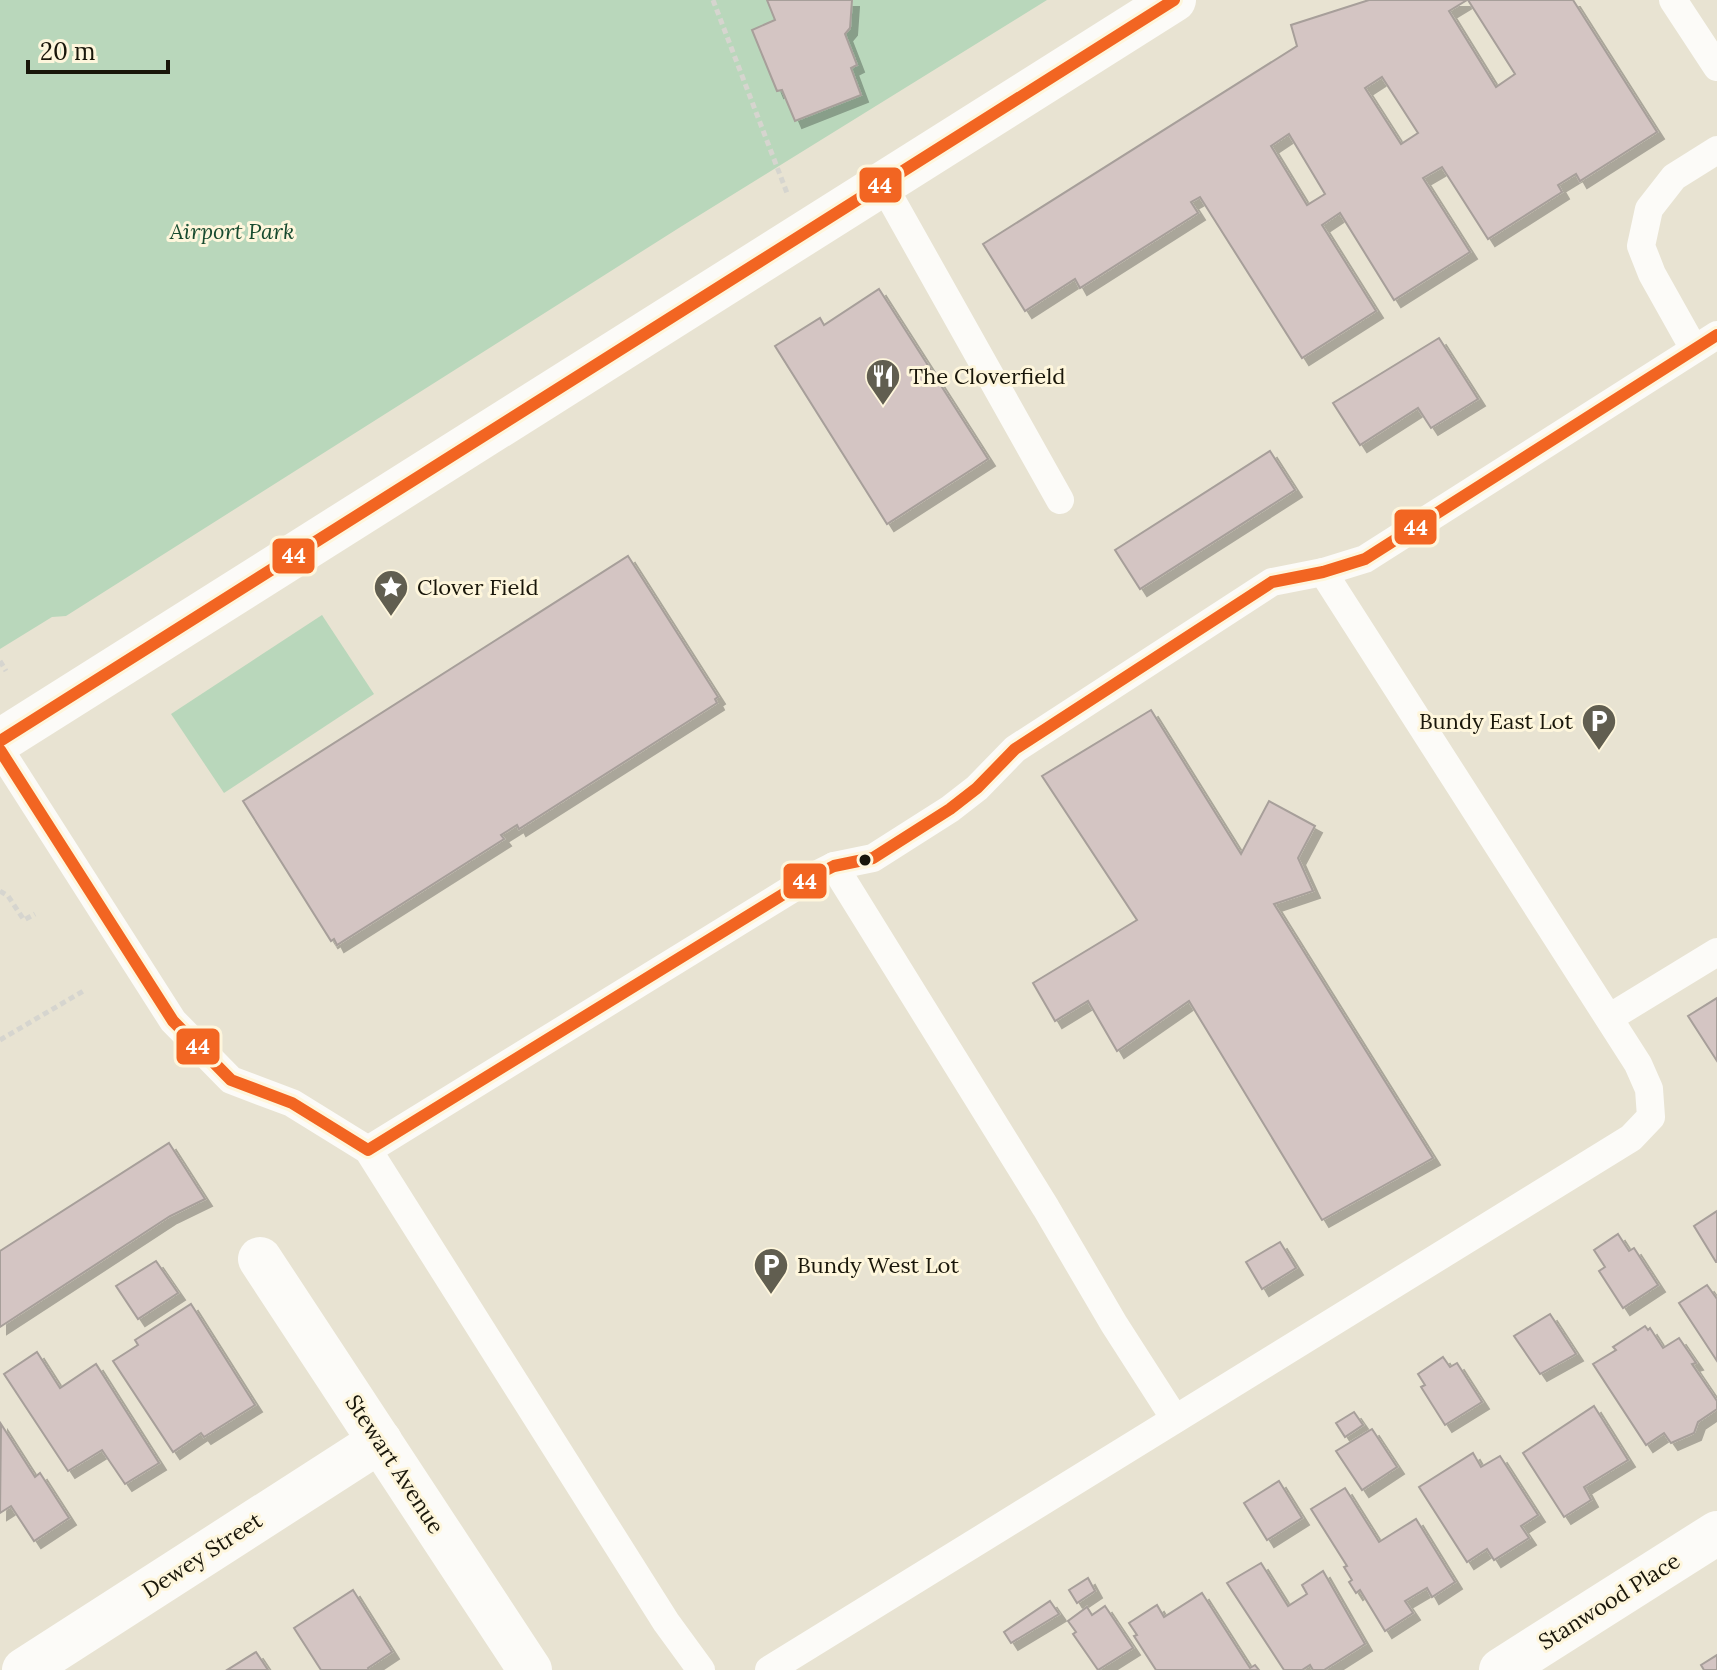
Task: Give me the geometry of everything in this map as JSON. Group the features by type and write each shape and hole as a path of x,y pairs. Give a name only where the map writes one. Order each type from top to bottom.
{"street":[{"path":"0,741 1174,0"},
{"name":"Stewart Avenue","path":"260,1259 530,1670"},
{"name":"Dewey Street","path":"24,1670 380,1441"},
{"name":"Stanwood Place","path":"1501,1670 1717,1533"}],"lane":[{"path":"1673,0 1717,67"},
{"path":"368,1150 808,879 834,866 873,858 950,809 977,788 1015,749 1272,582 1323,572 1365,559 1706,342 1652,274 1641,246 1649,209 1674,177 1717,150"},
{"path":"882,183 1060,500"},
{"path":"769,1670 1631,1138 1651,1117 1649,1089 1638,1064 1323,572"},
{"path":"0,750 173,1021 231,1080 292,1103 368,1150 666,1622 701,1670"},
{"path":"834,866 1175,1419"},
{"path":"1609,1018 1717,952"}],"path":[{"path":"713,0 782,184 794,204"},
{"path":"0,661 6,671"},
{"path":"0,891 8,896 24,920 35,914"},
{"path":"0,1040 85,990"}],"green space":[{"name":"Airport Park","path":"0,0 1047,0 682,226 66,616 52,617 0,649"},
{"path":"322,615 374,694 224,793 171,714"}],"building":[{"path":"767,0 852,0 850,28 845,34 857,65 851,68 861,95 795,121 782,90 777,91 752,30 775,20"},
{"path":"1369,0 1467,0 1449,11 1496,87 1515,74 1468,0 1573,0 1657,132 1580,181 1576,174 1558,185 1562,192 1488,239 1442,167 1423,178 1470,252 1394,300 1340,213 1322,225 1376,311 1302,358 1200,197 1191,202 1198,213 1080,288 1075,279 1025,311 983,244 1297,46 1291,25","holes":["1382,77 1418,133 1401,144 1365,88","1289,134 1325,194 1307,205 1271,146"]},
{"name":"The Cloverfield","path":"879,289 988,459 887,524 775,346 820,318 824,325"},
{"path":"1439,338 1478,399 1431,428 1418,408 1360,445 1333,403"},
{"path":"1270,451 1295,490 1140,589 1115,550"},
{"path":"628,556 718,697 715,699 717,703 519,829 517,825 501,835 504,839 337,945 334,939 331,941 243,801"},
{"path":"1151,710 1241,854 1269,801 1315,826 1298,858 1313,891 1274,904 1433,1158 1322,1220 1189,1001 1117,1051 1088,1001 1055,1021 1033,983 1137,920 1042,776"},
{"path":"1717,998 1717,1061 1688,1016"},
{"path":"169,1143 205,1199 170,1216 0,1327 0,1251"},
{"path":"1717,1211 1717,1262 1716,1262 1694,1226"},
{"path":"1618,1234 1629,1251 1634,1248 1658,1285 1623,1308 1599,1271 1605,1267 1594,1250"},
{"path":"1280,1242 1296,1268 1262,1289 1246,1262"},
{"path":"156,1261 178,1293 138,1319 116,1286"},
{"path":"1707,1285 1717,1299 1717,1361 1679,1303"},
{"path":"191,1304 255,1405 204,1437 201,1433 173,1452 113,1361 138,1345 135,1340"},
{"path":"1550,1314 1576,1354 1540,1374 1514,1336"},
{"path":"1645,1326 1648,1330 1650,1328 1663,1348 1679,1338 1717,1401 1717,1409 1698,1422 1694,1433 1671,1443 1664,1433 1646,1445 1593,1364"},
{"path":"37,1352 60,1388 96,1364 159,1463 125,1484 102,1450 68,1471 4,1374"},
{"path":"1443,1357 1450,1367 1457,1363 1482,1402 1445,1425 1421,1387 1425,1385 1418,1374"},
{"path":"1594,1406 1628,1460 1584,1487 1591,1500 1564,1517 1523,1453"},
{"path":"1354,1412 1363,1425 1345,1437 1336,1423"},
{"path":"1,1424 35,1477 40,1473 69,1518 34,1541 11,1506 0,1513"},
{"path":"1372,1429 1397,1467 1362,1490 1336,1451"},
{"path":"1473,1453 1481,1467 1500,1456 1538,1515 1521,1526 1529,1538 1494,1560 1487,1549 1467,1562 1419,1487"},
{"path":"1279,1481 1302,1518 1267,1540 1244,1503"},
{"path":"1345,1488 1379,1542 1416,1519 1455,1582 1432,1597 1427,1588 1405,1601 1413,1613 1385,1631 1360,1590 1356,1593 1349,1582 1352,1580 1344,1567 1347,1566 1311,1509"},
{"path":"1261,1563 1288,1606 1307,1594 1302,1585 1323,1571 1365,1644 1324,1670 1313,1670 1310,1665 1302,1670 1284,1670 1227,1583"},
{"path":"1088,1578 1095,1591 1077,1603 1069,1590"},
{"path":"353,1590 392,1652 369,1670 321,1670 294,1628"},
{"path":"1202,1593 1250,1668 1255,1665 1259,1670 1156,1670 1129,1623 1157,1605 1164,1617"},
{"path":"1050,1601 1059,1614 1011,1643 1004,1632"},
{"path":"1105,1606 1133,1648 1098,1670 1073,1634 1076,1632 1068,1621 1087,1607 1092,1615"},
{"path":"256,1652 268,1670 227,1670"},
{"path":"1717,1655 1717,1670 1704,1670 1701,1665"}],"transit line":[{"name":"44","path":"0,741 1174,0"},
{"name":"44","path":"0,750 173,1021 231,1080 292,1103 368,1150 808,879 834,866 873,858 950,809 977,788 1015,749 1272,582 1323,572 1365,559 1717,335"}],"place":[{"name":"The Cloverfield","path":"883,407"},
{"name":"Clover Field","path":"391,618"},
{"name":"Bundy East Lot","path":"1599,752"},
{"name":"Bundy West Lot","path":"771,1296"}]}
